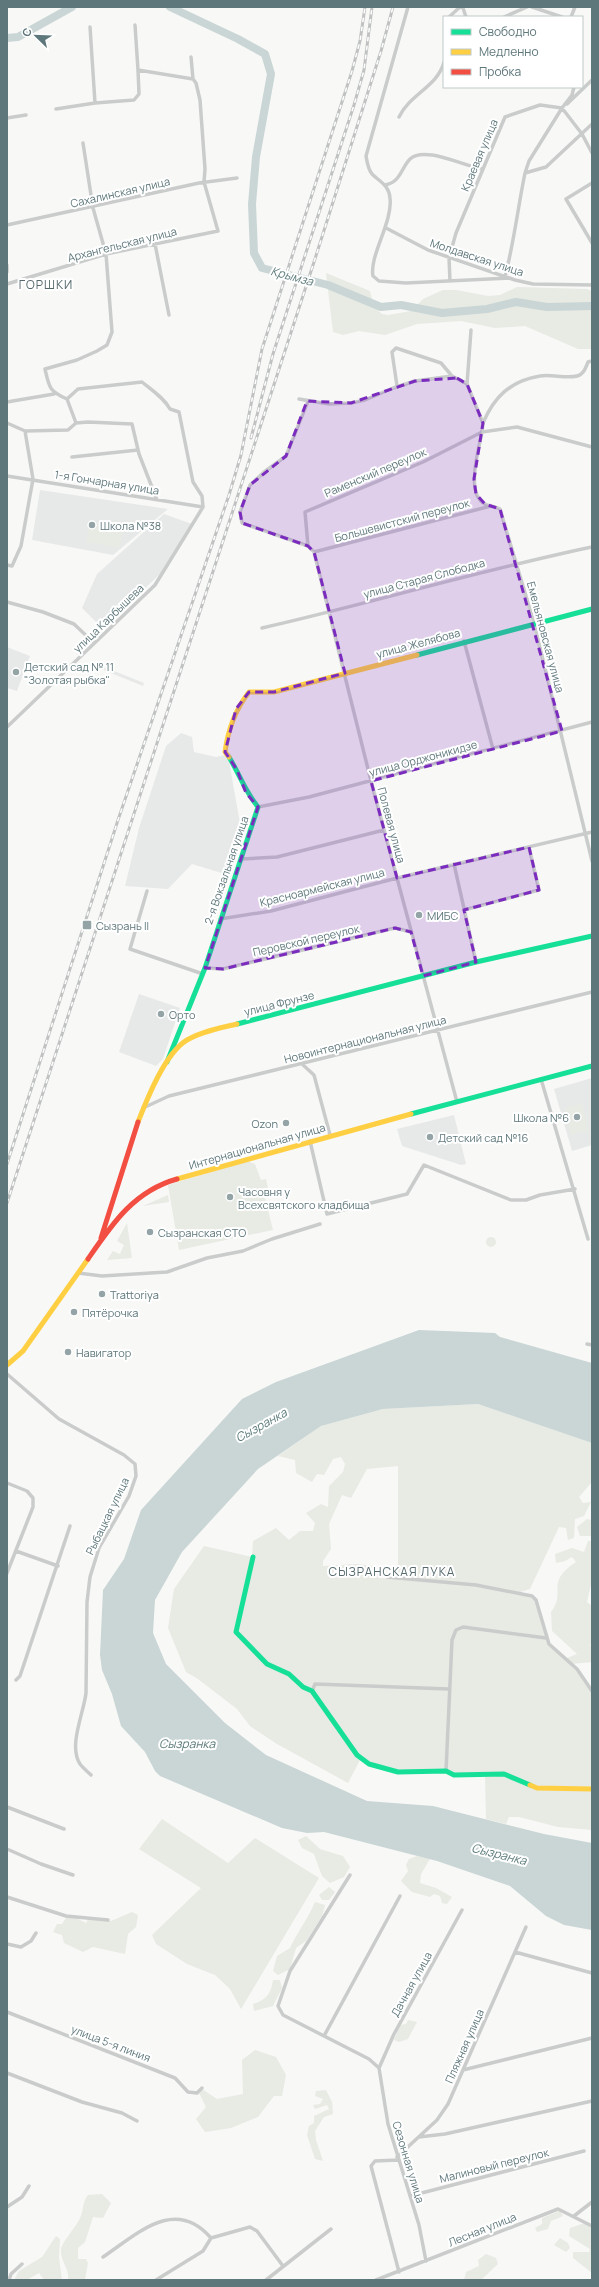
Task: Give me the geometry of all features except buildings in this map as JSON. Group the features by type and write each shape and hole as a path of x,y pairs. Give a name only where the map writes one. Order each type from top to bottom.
{"street":[{"path":"408,7 366,156 372,173 385,185 391,198 386,228 372,271 376,279 385,282 406,283 510,278"},
{"path":"450,16 460,7 463,8 466,16"},
{"path":"506,16 527,7"},
{"path":"532,7 559,16"},
{"path":"570,16 575,8"},
{"path":"56,108 134,100 138,98 135,25"},
{"path":"90,28 95,103"},
{"path":"191,57 193,80 196,83 200,100 206,169 204,182"},
{"path":"400,117 403,109 435,79 443,66"},
{"path":"138,70 193,80"},
{"path":"562,108 592,80"},
{"path":"505,277 511,258 515,222 525,173 529,161 562,108 572,95 574,88"},
{"name":"Краевая улица","path":"450,281 449,258 456,233 505,117 540,105 562,108"},
{"path":"562,108 582,134 592,153"},
{"path":"7,118 26,115"},
{"path":"525,173 546,167 592,124"},
{"path":"76,424 67,399 54,394 48,387 45,369 77,360 97,351 107,345 112,332 106,254 93,208 83,143"},
{"path":"385,185 396,181 409,160 420,154 442,156 458,163 482,169"},
{"name":"Сахалинская улица","path":"7,225 93,208 204,182 237,178"},
{"name":"Архангельская улица","path":"7,284 106,254 218,231 204,182"},
{"path":"592,183 566,199 592,243"},
{"name":"Молдавская улица","path":"386,228 409,242 449,258 505,277 532,284 592,285"},
{"path":"155,244 169,315"},
{"path":"7,265 7,272"},
{"path":"471,330 467,384 483,423"},
{"path":"397,386 392,352 396,348 441,363 452,376 467,384"},
{"path":"483,423 491,405 503,392 540,376 578,376 583,372 588,362 592,361"},
{"path":"299,399 329,404 365,400 397,386 415,381 452,376"},
{"path":"67,399 78,389 142,382 152,389 167,403 170,409 178,412 193,482 202,496 204,508"},
{"path":"7,402 54,394"},
{"path":"308,401 286,456 264,472 250,486 240,512 242,523 308,546 314,552"},
{"path":"7,423 25,431 68,430 76,424 132,424 138,450 157,500"},
{"name":"Емельяновская улица","path":"483,423 474,479 476,494 485,504 493,505 500,509 534,622 562,731 592,861"},
{"path":"482,432 517,427 592,447"},
{"path":"7,565 12,566 21,546 33,479 25,431"},
{"name":"Раменский переулок","path":"308,546 305,512 423,462 482,432"},
{"name":"1-я Гончарная улица","path":"72,457 138,450"},
{"name":"1-я Гончарная улица","path":"7,476 33,479 204,508"},
{"name":"Большевистский переулок","path":"314,552 493,505"},
{"name":"улица Карбышева","path":"7,727 155,586 204,508"},
{"name":"улица Старая Слободка","path":"262,628 516,563 592,547"},
{"name":"Полевая улица","path":"314,552 371,781 457,1102"},
{"path":"7,602 43,612 74,624 94,644"},
{"name":"улица Желябова","path":"249,692 274,692 534,622 592,609"},
{"path":"464,641 493,749"},
{"name":"2-я Вокзальная улица","path":"167,1062 203,974 258,807 246,793 238,770 225,752 226,743 236,709 249,692"},
{"name":"улица Орджоникидзе","path":"258,807 309,797 592,722"},
{"path":"242,859 277,857 384,830"},
{"name":"Красноармейская улица","path":"220,919 271,911 397,878 592,832"},
{"path":"464,910 539,890 528,847"},
{"path":"454,864 476,962"},
{"path":"147,892 130,949 203,974"},
{"name":"Перовской переулок","path":"205,968 223,969 395,928 411,932"},
{"name":"улица Фрунзе","path":"100,1241 133,1133 143,1108 167,1062 177,1048 196,1035 476,962 592,936"},
{"name":"Новоинтернациональная улица","path":"143,1108 169,1096 592,992"},
{"path":"302,1064 314,1076 330,1135"},
{"name":"Интернациональная улица","path":"7,1366 23,1351 122,1212 140,1195 165,1182 330,1135 592,1066"},
{"path":"541,1079 575,1189 588,1239"},
{"path":"310,1141 327,1214 407,1194 424,1165 511,1200 526,1200 540,1195 575,1189"},
{"path":"111,1206 114,1210 122,1212"},
{"path":"78,1273 102,1276 167,1272 207,1258 243,1251 272,1239 320,1224"},
{"path":"587,1344 592,1345"},
{"name":"Рыбацкая улица","path":"7,1374 59,1419 124,1455 135,1464 136,1476 129,1496 99,1548 88,1590 86,1693 85,1704 80,1717 76,1747 79,1763 91,1775"},
{"path":"7,1483 27,1491 33,1498 32,1507 7,1573"},
{"path":"16,1680 20,1676 58,1566 70,1526"},
{"path":"16,1551 58,1566"},
{"path":"253,1557 236,1632 267,1664 289,1674 303,1686 312,1691 322,1708 329,1714 357,1755 368,1764 398,1772 446,1771 454,1775 504,1774 537,1788 592,1790"},
{"path":"387,1577 476,1585 526,1594 536,1600 546,1638 557,1653 576,1669 592,1692"},
{"path":"446,1771 452,1640 456,1630 463,1627 546,1638"},
{"path":"312,1691 315,1684 449,1689"},
{"path":"7,1807 64,1829"},
{"path":"7,1849 41,1864 73,1874"},
{"path":"350,1875 290,1971 278,2006 284,2015 369,2059 379,2068"},
{"path":"324,2036 400,1896"},
{"path":"7,1897 66,1916 108,1920"},
{"name":"Дачная улица","path":"379,2068 394,2034 462,1910"},
{"name":"Пляжная улица","path":"398,2158 437,2120 448,2104 526,1927"},
{"path":"7,1944 21,1947 27,1944 36,1933"},
{"path":"515,1952 592,1973"},
{"name":"улица 5-я линия","path":"7,2012 175,2078 188,2092 197,2093 202,2088"},
{"path":"463,2070 592,2038"},
{"name":"Сезонная улица","path":"379,2068 388,2124 419,2225 426,2261"},
{"path":"7,2072 82,2102 122,2113 137,2121"},
{"path":"419,2137 445,2134 592,2101"},
{"name":"Малиновый переулок","path":"410,2196 584,2151"},
{"path":"398,2158 375,2161 371,2166 399,2272"},
{"path":"7,2207 22,2196 28,2186"},
{"path":"574,2216 592,2202"},
{"name":"Лесная улица","path":"376,2280 558,2209 592,2226"},
{"path":"103,2257 151,2224 179,2218 204,2230 211,2238"},
{"path":"156,2280 203,2251 211,2238 250,2227 257,2231 283,2266"},
{"path":"266,2280 331,2229"},
{"path":"9,2280 11,2274 22,2264"}],"highlighted area":[{"path":"457,378 467,384 483,423 474,479 476,494 485,504 500,509 562,731 371,781 397,878 529,847 539,890 464,910 476,962 423,976 411,932 395,928 223,969 205,968 258,807 246,793 237,770 225,752 236,709 249,692 274,692 345,673 314,552 308,546 242,523 240,512 250,485 286,456 307,401 351,403 415,381"}],"shaded area":[{"path":"326,273 370,291 374,307 382,314 388,315 411,311 423,299 443,290 456,290 488,296 500,295 517,287 587,289 592,291 592,349 578,349 525,326 495,328 461,321 417,324 385,335 359,331 343,335 333,332"},
{"name":"Школа №38","path":"40,490 168,509 113,555 32,540"},
{"path":"164,514 192,524 161,573 103,629 82,608 97,574"},
{"path":"89,526 123,532 120,548 86,542"},
{"name":"Детский сад № 11 \"Золотая рыбка\"","path":"7,647 30,656 17,691 7,688"},
{"path":"92,662 144,683 143,686 91,665"},
{"path":"181,733 192,737 194,752 216,757 225,755 229,761 240,823 243,826 236,842 238,848 228,875 192,864 168,889 125,886 139,828 166,746"},
{"name":"Орто","path":"139,994 180,1008 163,1059 156,1066 119,1052"},
{"name":"Школа №6","path":"592,1078 592,1145 572,1151 554,1089"},
{"path":"582,1104 589,1130 571,1135 565,1108"},
{"name":"Детский сад №16","path":"454,1115 466,1164 461,1165 402,1146 397,1129"},
{"path":"247,1161 255,1164 261,1180 266,1179 268,1188 263,1190 273,1230 179,1250 168,1185"},
{"path":"168,1195 169,1202 143,1206"},
{"path":"127,1223 132,1258 107,1260 113,1251 120,1254 124,1245 117,1241"},
{"path":"491,1237 496,1242 491,1247 486,1242"},
{"path":"478,1404 592,1443 592,1482 579,1497 583,1503 591,1502 584,1516 575,1519 574,1538 568,1540 566,1528 559,1527 530,1589 520,1592 536,1600 547,1641 567,1658 577,1654 552,1631 551,1612 557,1599 558,1582 566,1569 576,1562 572,1557 565,1561 556,1563 555,1554 572,1548 584,1552 588,1541 592,1541 592,1580 587,1602 592,1606 592,1644 589,1645 592,1646 592,1662 571,1664 592,1691 592,1830 558,1827 519,1817 509,1817 506,1824 486,1819 485,1774 454,1775 446,1771 398,1772 384,1769 361,1758 348,1783 277,1744 250,1726 237,1709 198,1679 186,1672 168,1628 174,1589 204,1546 252,1557 253,1541 276,1528 289,1540 300,1531 313,1531 315,1523 306,1513 321,1504 328,1507 329,1486 343,1472 345,1464 341,1457 333,1459 324,1475 317,1474 312,1482 296,1473 295,1460 278,1456 321,1426 383,1409","holes":["398,1466 398,1579 379,1578 376,1566 356,1564 323,1566 323,1561 331,1549 329,1524 342,1495 351,1498 367,1469"]},
{"path":"587,1519 592,1520 592,1536 580,1536 577,1527"},
{"path":"162,1819 228,1863 255,1838 319,1878 241,2009 230,1989 215,1975 187,1964 156,1944 152,1935 201,1888 139,1849"},
{"path":"306,1836 320,1849 343,1856 350,1867 344,1877 330,1883 322,1876 314,1854 302,1848 298,1840"},
{"path":"417,1856 430,1859 421,1874 420,1883 436,1888 452,1897 447,1904 442,1903 440,1896 434,1894 430,1897 412,1892 401,1881 408,1871 406,1865 409,1859"},
{"path":"329,1887 335,1892 329,1900 322,1900 319,1895"},
{"path":"315,1902 325,1905 322,1916 306,1941 296,1948 290,1969 278,1975 273,1971 277,1956 290,1948"},
{"path":"132,1912 138,1915 136,1927 128,1934 125,1954 93,1947 83,1952 64,1943 62,1935 53,1932 57,1924 62,1924 66,1918 76,1918 86,1923 88,1919 111,1921"},
{"path":"273,1980 280,1980 282,1988 273,2006 254,2011 253,2004 261,2001 267,1996 271,1989"},
{"path":"408,2020 417,2022 408,2039 399,2042 394,2040 400,2025 406,2024"},
{"path":"255,2050 276,2057 286,2075 282,2096 274,2096 258,2117 231,2128 205,2132 196,2119 206,2107 199,2093 202,2089 217,2099 243,2094 242,2060"},
{"path":"326,2090 332,2102 333,2114 324,2117 315,2131 316,2140 323,2161 315,2159 307,2135 309,2126 314,2123 314,2116 329,2109 327,2105 315,2109 313,2105 320,2104 323,2099 315,2096 316,2091"},
{"path":"102,2194 111,2203 103,2218 93,2217 85,2242 78,2248 78,2259 86,2259 88,2263 85,2280 68,2280 68,2272 61,2254 62,2247 81,2215 88,2195"},
{"path":"560,2211 563,2216 551,2221 548,2229 537,2232 535,2228 542,2224 542,2218"},
{"path":"585,2223 592,2228 592,2273 573,2258 573,2252 589,2252 590,2249 569,2236 570,2228"},
{"path":"56,2236 60,2239 59,2258 62,2280 44,2280 39,2273 27,2280 14,2280 19,2271 42,2257"},
{"path":"560,2238 568,2243 570,2248 566,2252 554,2245"},
{"path":"486,2254 496,2258 498,2264 481,2280 464,2280 466,2272 479,2266 478,2260"}],"water":[{"name":"Сызранка","path":"419,1330 495,1333 500,1337 592,1363 592,1443 478,1404 383,1409 321,1426 258,1469 182,1552 155,1600 153,1633 166,1664 225,1723 266,1755 367,1801 433,1806 544,1834 592,1843 592,1930 564,1925 546,1916 510,1886 437,1861 324,1832 307,1833 282,1828 160,1776 155,1771 145,1752 121,1726 112,1694 102,1670 100,1655 103,1590 124,1559 141,1510 242,1399 276,1382"}],"waterway":[{"name":"Крымза","path":"7,38 18,37 72,7"},
{"name":"Крымза","path":"170,7 238,39 265,54 271,74 256,157 252,204 254,253 262,268 328,285 381,307 401,305 442,313 487,309 516,302 547,307 592,306"}],"railway":[{"path":"7,1164 118,820 229,495 241,455 262,349 352,71 360,41 365,7"},
{"path":"251,438 273,354 364,70 372,7"},
{"path":"7,1203 314,262 381,51 393,7"}],"traffic: fast":[{"path":"417,655 592,609"},
{"path":"167,1062 205,968 258,807 253,801 229,757"},
{"path":"237,1024 476,962 592,936"},
{"path":"411,1114 592,1066"},
{"path":"253,1557 236,1632 267,1664 289,1674 303,1687 312,1691 357,1755 369,1764 398,1772 446,1771 454,1775 504,1774 530,1785"}],"traffic: slow":[{"path":"229,757 225,752 230,728 236,713 249,692 274,692 417,655"},
{"path":"138,1122 146,1101 158,1077 171,1055 179,1046 199,1034 237,1024"},
{"path":"177,1179 411,1114"},
{"path":"7,1365 23,1351 88,1259"},
{"path":"530,1785 537,1788 592,1789"}],"traffic: jam":[{"path":"101,1238 138,1122"},
{"path":"88,1259 115,1221 136,1200 162,1184 177,1179"}],"place":[{"name":"Школа №38","path":"92,525"},
{"name":"Детский сад № 11 \"Золотая рыбка\"","path":"16,672"},
{"name":"МИБС","path":"419,915"},
{"name":"Сызрань II","path":"87,925"},
{"name":"Орто","path":"161,1014"},
{"name":"Школа №6","path":"577,1117"},
{"name":"Ozon","path":"286,1123"},
{"name":"Детский сад №16","path":"430,1137"},
{"name":"Часовня у Всехсвятского кладбища","path":"230,1197"},
{"name":"Сызранская СТО","path":"150,1232"},
{"name":"Trattoriya","path":"102,1294"},
{"name":"Пятёрочка","path":"74,1312"},
{"name":"Навигатор","path":"68,1352"}],"district":[{"name":"ГОРШКИ","path":"46,284"},
{"name":"СЫЗРАНСКАЯ ЛУКА","path":"392,1571"}]}
